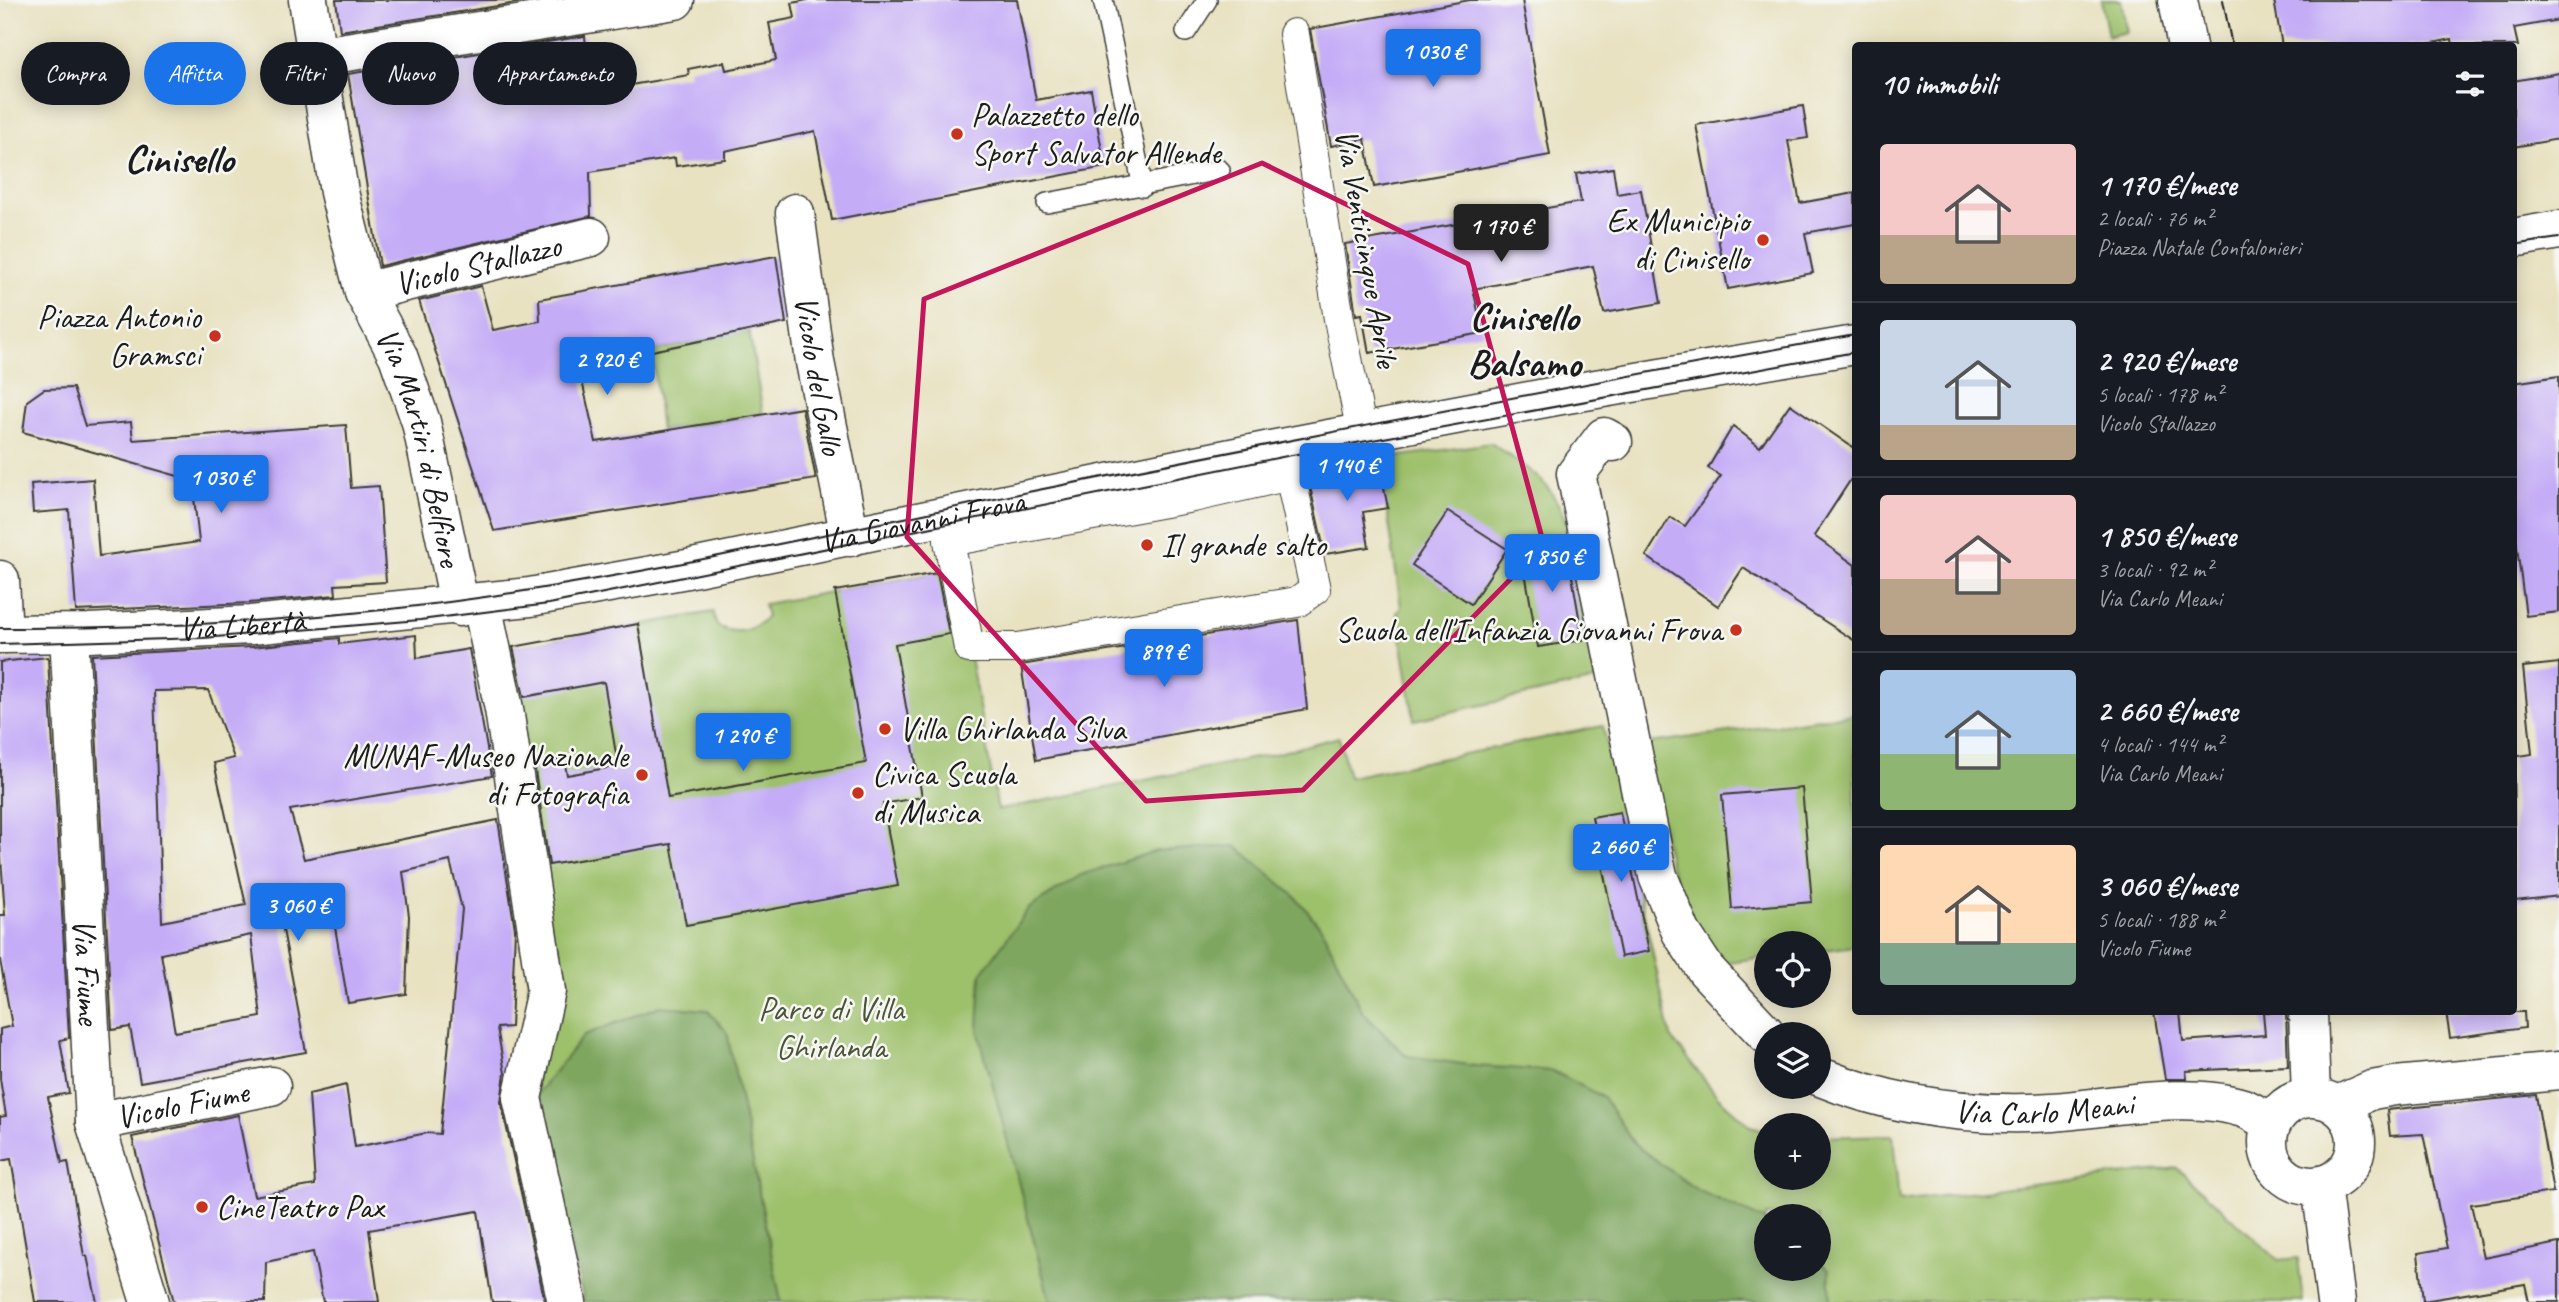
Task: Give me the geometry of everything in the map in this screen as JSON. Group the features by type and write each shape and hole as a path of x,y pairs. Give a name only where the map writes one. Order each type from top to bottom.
{"street":[{"path":"308,0 312,42"},
{"path":"348,52 675,0"},
{"path":"2178,0 2186,42"},
{"name":"Via Venticinque Aprile","path":"1294,34 1339,319 1362,433"},
{"path":"323,105 339,192 365,292"},
{"name":"Vicolo del Gallo","path":"795,213 815,362 850,537"},
{"path":"2517,237 2559,230"},
{"name":"Vicolo Stallazzo","path":"365,292 591,237"},
{"name":"Via Martiri di Belfiore","path":"365,292 398,356 421,422 471,606 504,709 546,990 522,1098 567,1302"},
{"name":"Via Giovanni Frova","path":"471,606 623,582 1362,433 1840,348"},
{"path":"1613,442 1604,437 1576,474 1658,876 1681,932 1700,961 1755,1022"},
{"path":"1290,475 1315,589 1297,602 1283,605 1018,648 969,648 949,541 1192,497 1290,475"},
{"path":"0,580 2,634"},
{"name":"Via Libertà","path":"2,634 69,634 275,624 471,606"},
{"name":"Via Fiume","path":"69,634 95,1122 150,1302"},
{"path":"2309,1015 2324,1101 2351,1118 2356,1136 2356,1153 2347,1170 2333,1182 2308,1188 2293,1184 2281,1175 2272,1163 2268,1148 2271,1123 2296,1100 2324,1101 2395,1086 2558,1078"},
{"name":"Via Carlo Meani","path":"1831,1081 1939,1110 2050,1112 2195,1102 2243,1108 2271,1123"},
{"name":"Vicolo Fiume","path":"95,1122 271,1086"},
{"path":"2321,1185 2336,1302"}],"lane":[{"path":"1103,0 1143,187"},
{"path":"1186,32 1207,0"},
{"path":"1047,203 1143,187 1220,170"}],"highlighted area":[{"path":"1262,163 1468,264 1544,545 1303,790 1146,801 907,537 924,299"}],"green space":[{"path":"2101,0 2121,0 2127,32 2108,36"},
{"path":"749,330 763,414 661,431 652,351"},
{"path":"1491,443 1537,477 1554,496 1561,509 1567,525 1596,680 1414,720 1397,613 1401,607 1380,459"},
{"name":"Parco di Villa Ghirlanda","path":"954,570 998,810 1274,754 1339,737 1349,777 1603,726 1671,1037 1718,1097 1754,1127 1754,1190 1831,1190 1831,1137 1893,1135 1899,1201 2177,1168 2278,1260 2298,1258 2303,1302 584,1302 537,1094 503,649 713,612 717,626 737,631 749,629 767,617 764,604"},
{"path":"1852,714 1852,946 1831,949 1831,931 1754,931 1754,959 1723,963 1695,926 1671,869 1642,744"},
{"path":"1236,846 1297,898 1322,929 1363,1013 1407,1056 1476,1066 1553,1071 1603,1097 1635,1145 1697,1190 1754,1216 1754,1281 1830,1281 1831,1302 1050,1302 978,1030 981,974 1028,909 1081,875 1156,851"},
{"path":"660,1006 707,1010 727,1032 781,1302 584,1302 537,1094 584,1035"}],"building":[{"path":"336,0 535,0 340,31"},
{"path":"807,0 1017,0 1036,100 1091,90 1105,167 832,220 815,131 725,151 725,159 676,166 675,158 590,172 591,216 380,266 348,74 362,72 362,105 459,105 459,56 473,54 473,105 637,105 637,84 689,75 688,69 724,62 726,70 776,60 769,23 795,18 792,3"},
{"path":"1470,0 1522,0 1550,155 1374,187 1365,139 1331,146 1310,29"},
{"path":"2274,0 2559,0 2559,20 2514,28 2518,46 2517,42 2452,42 2452,39 2437,42 2281,42"},
{"path":"585,36 586,42 548,42"},
{"path":"2559,73 2559,139 2517,146 2517,80"},
{"path":"1803,106 1808,138 1788,141 1800,203 1852,194 1852,225 1805,233 1813,273 1728,289 1696,125"},
{"path":"1613,168 1617,194 1641,190 1661,303 1604,313 1593,266 1473,289 1483,333 1369,353 1362,314 1356,315 1345,244 1581,202 1576,174"},
{"path":"776,256 786,323 609,360 582,381 596,442 802,408 816,479 494,531 419,301 481,286 493,330 540,321 539,299"},
{"path":"2559,376 2559,612 2526,616 2517,547 2517,382"},
{"path":"73,388 85,426 131,422 133,440 346,425 351,488 379,486 386,582 335,585 336,595 249,603 76,611 69,510 33,513 31,484 93,479 99,556 199,542 192,480 23,432 27,401 44,389"},
{"path":"1790,404 1852,447 1852,478 1814,536 1852,563 1852,639 1743,568 1718,606 1646,556 1670,517 1685,526 1721,476 1708,468 1733,426 1760,447"},
{"path":"1378,459 1388,508 1363,512 1369,547 1325,554 1307,473"},
{"path":"1448,511 1507,549 1471,604 1412,565"},
{"path":"1566,541 1583,640 1538,647 1521,549"},
{"name":"Villa Ghirlanda Silva","path":"937,573 949,634 895,644 922,797 883,804 898,886 686,925 671,844 549,865 534,764 564,759 567,775 618,766 604,682 524,697 513,647 638,624 668,798 866,763 835,591"},
{"path":"1298,620 1307,709 1036,760 1021,665"},
{"path":"416,635 417,658 469,649 492,776 290,810 304,859 498,820 515,929 511,1027 497,1028 505,1073 501,1102 545,1302 492,1302 478,1211 369,1230 379,1302 323,1302 313,1252 266,1262 265,1302 174,1302 132,1137 238,1115 254,1196 315,1185 309,1094 346,1085 355,1147 427,1133 440,1134 462,909 450,861 403,872 409,916 406,994 348,1003 329,892 278,903 306,1052 140,1082 130,1027 112,1030 92,655 252,647 339,638 339,644","holes":["208,690 234,758 214,763 246,905 162,922 154,691","251,935 261,1017 175,1032 161,954"]},
{"path":"48,657 69,1038 60,1040 69,1093 48,1097 62,1163 68,1162 84,1256 87,1256 97,1302 35,1302 11,1159 0,1161 0,1117 6,1116 0,1079 0,1029 12,1026 0,960 0,915 5,915 0,843 0,662"},
{"path":"2559,663 2559,896 2517,901 2517,756 2532,754 2523,667"},
{"path":"1802,788 1812,902 1732,909 1722,795"},
{"path":"1620,812 1649,951 1621,957 1592,817"},
{"path":"2517,1012 2524,1012 2525,1028 2450,1038 2446,1015 2517,1015"},
{"path":"2154,1015 2180,1015 2183,1041 2265,1035 2263,1015 2286,1015 2288,1066 2186,1071 2187,1079 2165,1079"},
{"path":"2536,1095 2553,1192 2471,1204 2483,1258 2559,1243 2559,1302 2529,1302 2525,1284 2423,1301 2418,1253 2447,1248 2423,1134 2390,1136 2387,1110"}],"tram line":[{"path":"2223,0 2231,42"},
{"path":"2517,244 2559,238"},
{"path":"0,628 130,627 325,616 518,592 710,558 1338,431 1852,336"},
{"path":"0,644 203,638 420,620 549,604 1307,452 1852,353"}],"place":[{"name":"Palazzetto dello Sport Salvator Allende","path":"957,134"},
{"name":"Ex Municipio di Cinisello","path":"1763,240"},
{"name":"Piazza Antonio Gramsci","path":"215,336"},
{"name":"Il grande salto","path":"1147,545"},
{"name":"Scuola dell'Infanzia Giovanni Frova","path":"1736,630"},
{"name":"Villa Ghirlanda Silva","path":"885,729"},
{"name":"MUNAF-Museo Nazionale di Fotografia","path":"642,775"},
{"name":"Civica Scuola di Musica","path":"858,793"},
{"name":"CineTeatro Pax","path":"202,1207"}],"district":[{"name":"Cinisello","path":"179,159"},
{"name":"Cinisello Balsamo","path":"1524,340"}]}
